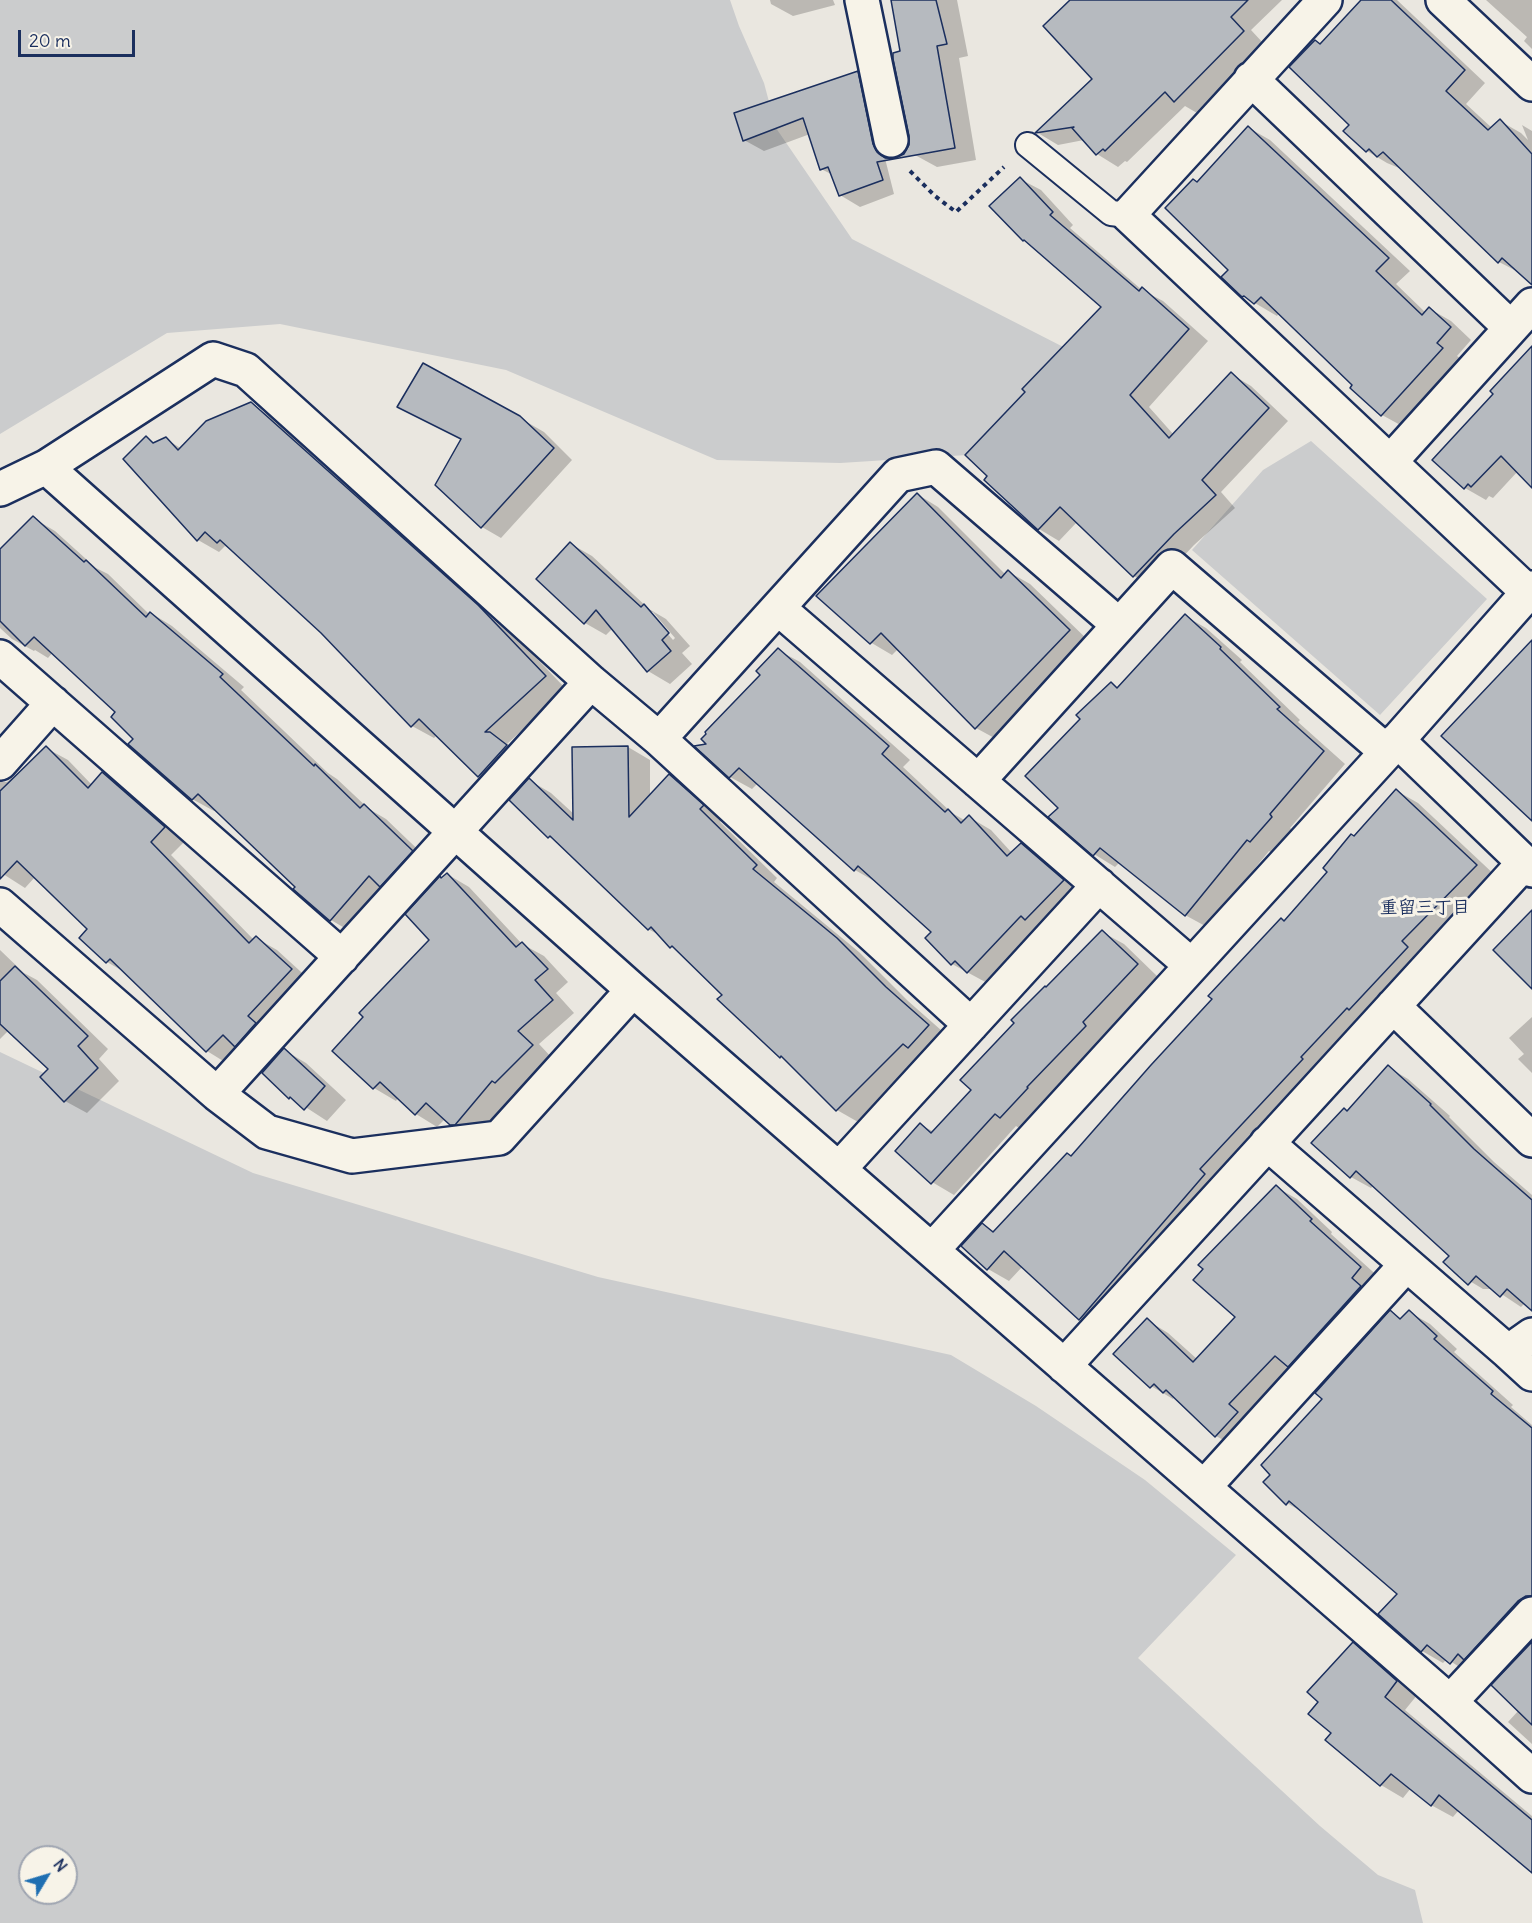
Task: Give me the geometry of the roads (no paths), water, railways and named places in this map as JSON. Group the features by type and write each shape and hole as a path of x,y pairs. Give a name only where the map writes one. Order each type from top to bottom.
{"street":[{"path":"862,0 891,140"},
{"path":"932,1250 1531,592 1128,215 1325,0"},
{"path":"1443,0 1532,84"},
{"path":"1251,79 1521,316 1390,462"},
{"path":"0,489 46,467 213,358 246,370 591,682 659,739 971,1025"},
{"path":"46,467 633,990 1532,1776"},
{"path":"659,739 898,475 936,467 1119,625"},
{"path":"978,781 1172,567 1391,746 1528,866 1393,1006 1064,1366"},
{"path":"778,608 1191,964"},
{"path":"0,657 342,957"},
{"path":"217,1094 591,682"},
{"path":"0,763 53,704"},
{"path":"839,1169 1099,885"},
{"path":"0,905 217,1094 267,1132 352,1156 499,1138 633,990"},
{"path":"1393,1006 1532,1140"},
{"path":"1268,1143 1406,1265 1520,1343 1532,1374"},
{"path":"1204,1487 1406,1265"},
{"path":"1450,1702 1532,1614"}],"lane":[{"path":"1029,145 1111,213 1128,215"}],"district":[{"name":"重留三丁目","path":"1425,908"}]}
